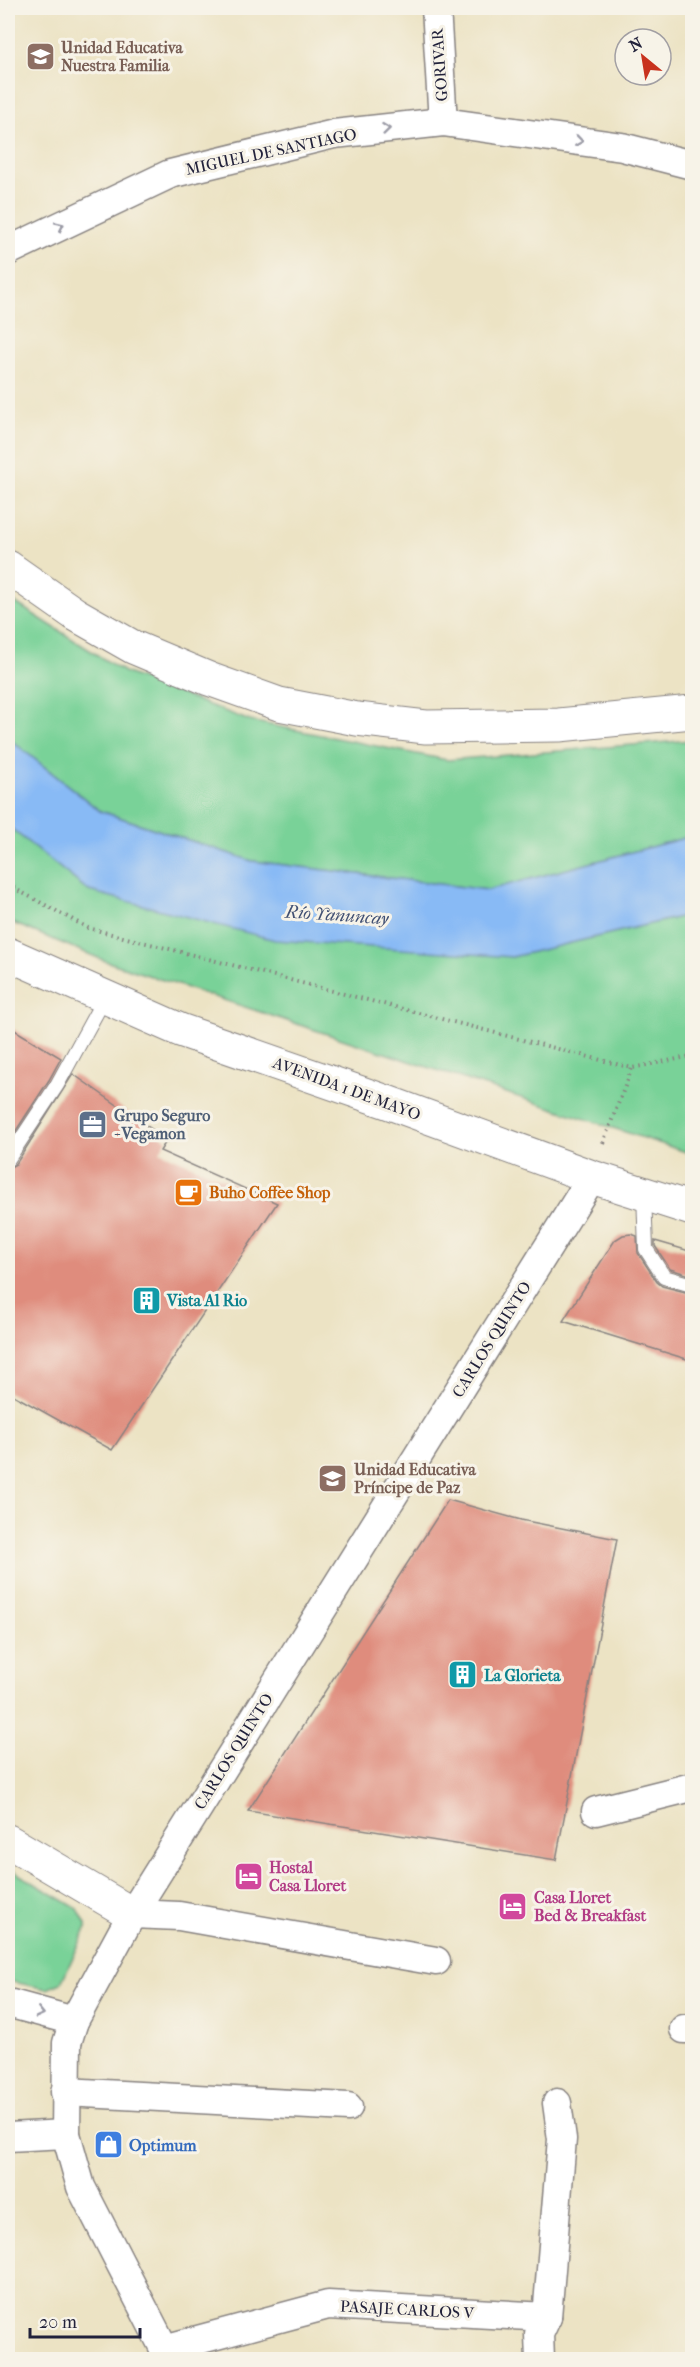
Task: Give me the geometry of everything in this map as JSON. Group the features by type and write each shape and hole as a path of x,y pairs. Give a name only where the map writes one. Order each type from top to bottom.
{"street":[{"name":"GORIVAR","path":"436,8 443,122"},
{"name":"MIGUEL DE SANTIAGO","path":"8,251 170,174 334,134 443,122 622,147 693,165"},
{"path":"8,567 75,614 133,647 209,679 279,704 357,719 426,727 559,725 693,712"},
{"name":"AVENIDA 1 DE MAYO","path":"8,954 180,1030 376,1098 592,1177 693,1209"},
{"name":"CARLOS QUINTO","path":"167,2354 81,2187 66,2134 67,2043 74,2021 132,1914 592,1177"},
{"path":"596,1811 693,1787"},
{"path":"8,1841 132,1914 179,1916 436,1961"},
{"path":"8,2003 74,2021"},
{"path":"65,2092 348,2108"},
{"path":"540,2360 539,2334 548,2317 562,2139 556,2103"},
{"path":"8,2137 66,2134"},
{"name":"PASAJE CARLOS V","path":"167,2354 328,2305 548,2317"}],"lane":[{"path":"8,1159 57,1085 105,997"},
{"path":"644,1194 646,1249 664,1277 693,1285"}],"path":[{"path":"8,885 88,928 632,1068 693,1056"},
{"path":"592,1177 609,1125 632,1068"}],"green space":[{"path":"8,598 124,672 250,721 447,760 692,740 692,836 488,890 252,861 100,811 8,738"},
{"path":"8,826 89,891 512,957 692,914 692,1154 108,962 8,921"},
{"path":"8,1868 78,1909 86,1924 86,1929 61,1983 47,1989 8,1981"}],"water":[{"name":"Río Yanuncay","path":"8,738 100,811 252,861 488,890 692,836 692,914 512,957 275,940 89,891 8,826"}],"building":[{"path":"8,1026 61,1058 8,1143"},
{"path":"73,1074 167,1140 160,1151 277,1203 112,1450 8,1392 8,1168 16,1164"},
{"path":"623,1235 637,1236 638,1253 657,1282 662,1286 693,1294 693,1361 563,1321 615,1240"},
{"path":"655,1241 693,1252 693,1276 670,1269 655,1246"},
{"name":"La Glorieta","path":"448,1500 521,1520 617,1539 556,1860 248,1811"}],"place":[{"name":"Unidad Educativa Nuestra Familia","path":"40,56"},
{"name":"Grupo Seguro - Vegamon","path":"93,1124"},
{"name":"Buho Coffee Shop","path":"188,1192"},
{"name":"Vista Al Rio","path":"146,1300"},
{"name":"Unidad Educativa Príncipe de Paz","path":"333,1478"},
{"name":"La Glorieta","path":"463,1675"},
{"name":"Hostal Casa Lloret","path":"248,1876"},
{"name":"Casa Lloret Bed & Breakfast","path":"513,1906"},
{"name":"Optimum","path":"108,2145"}]}
